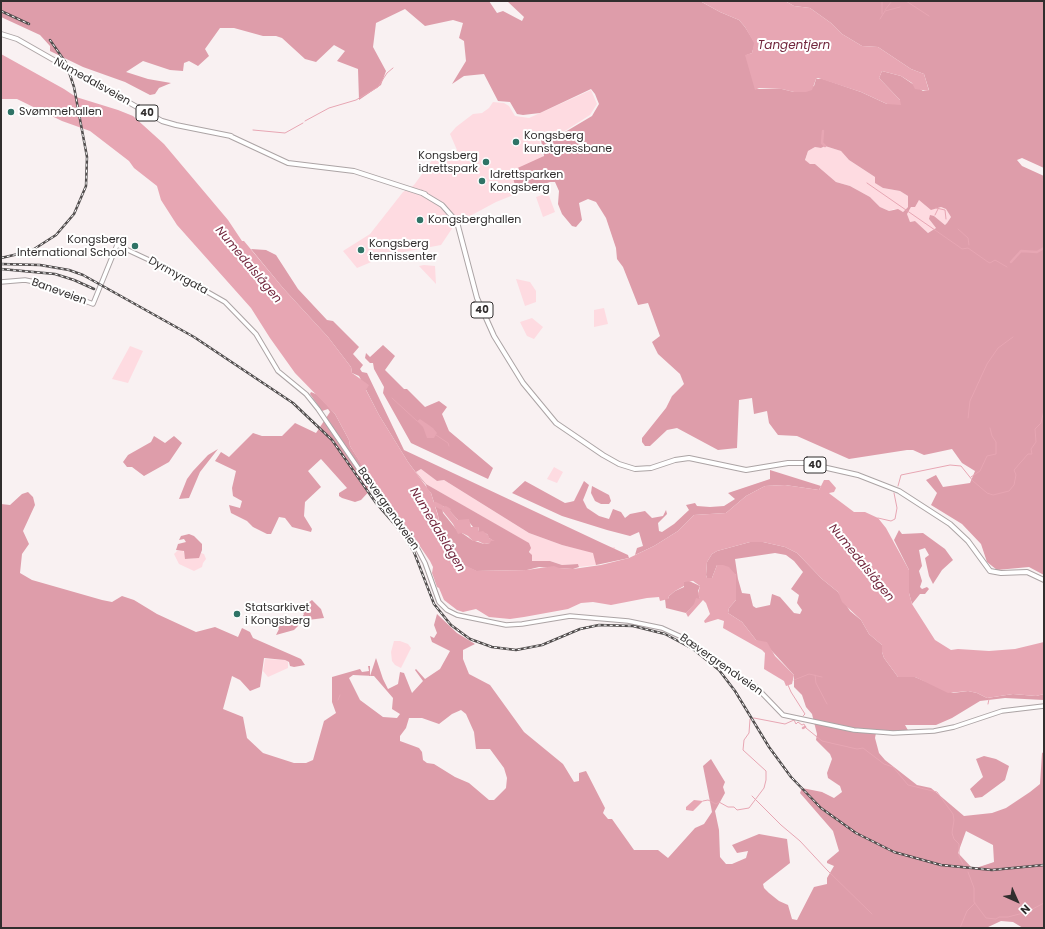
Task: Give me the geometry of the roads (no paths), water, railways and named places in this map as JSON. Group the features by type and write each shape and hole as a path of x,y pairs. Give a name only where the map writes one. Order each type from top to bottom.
{"main road":[{"name":"Numedalsveien","path":"1,34 17,39 167,123 244,140 297,164 351,170 422,193 442,205 455,219 467,259 472,285 492,330 508,360 547,414 562,429 615,462 632,468 641,469 675,460 694,458 746,470 781,463 799,462 853,474 899,491 943,519 965,537 990,571 1001,573 1027,572 1044,580"},
{"name":"Dyrmyrgata","path":"93,304 117,246 178,274 217,298 236,312"},
{"name":"Baneveien","path":"1,282 25,280 35,282 93,304"},
{"name":"Bævergrendveien","path":"236,312 256,334 278,371 311,400 378,497 399,521 425,562 439,602 451,612 479,620 506,625 522,624 570,616 628,621 662,628 686,639 725,669 756,687 783,715 854,730 893,733 934,731 954,727 1002,711 1044,706"}],"water":[{"name":"Tangentjern","path":"700,1 785,1 794,6 810,8 831,23 842,34 862,46 878,47 911,69 924,74 929,91 915,89 912,83 901,76 882,71 879,78 900,100 901,105 887,104 861,92 818,78 816,79 812,90 806,92 759,88 755,90 745,55 752,53 754,43 745,27 739,20"},
{"name":"Numedalslågen","path":"1,54 76,97 133,116 164,144 228,220 242,241 244,241 283,288 328,337 351,367 352,373 369,385 366,390 379,415 408,462 431,493 438,516 441,536 450,560 452,559 477,571 527,570 554,566 573,569 601,565 629,558 654,546 678,531 694,515 726,513 746,496 765,486 785,485 819,490 824,480 829,480 836,488 834,492 829,493 830,494 854,512 865,512 878,518 886,528 909,570 909,593 912,604 935,640 951,650 989,651 1015,649 1044,642 1044,694 1036,696 1013,694 987,698 977,693 968,691 948,693 915,677 898,677 884,658 882,645 869,634 861,620 842,602 838,592 822,579 797,553 785,547 763,542 750,542 717,551 712,554 707,562 706,575 707,578 712,578 717,565 723,565 729,567 736,575 736,600 729,608 728,613 742,622 756,640 767,642 775,656 794,675 792,684 786,686 784,681 764,669 765,653 762,650 723,628 724,621 718,619 705,623 704,621 710,614 706,603 703,600 688,617 686,613 694,604 696,598 700,599 698,594 700,586 693,581 684,582 684,586 675,591 669,596 668,599 660,601 659,597 611,605 593,602 581,603 568,609 510,619 489,617 476,609 463,612 457,610 444,600 439,588 437,587 432,573 433,567 430,561 413,536 376,489 350,446 349,440 335,414 295,373 251,308 177,225 161,200 157,186 134,168 129,161 90,131 62,121 17,99 1,99"},
{"path":"420,419 433,428 437,433 434,438 427,438 423,427 417,421"},
{"path":"446,506 451,509 450,511 458,520 469,519 471,527 479,527 478,532 483,531 489,536 489,538 495,541 484,544 478,541 473,541 462,533 458,534 453,524 441,509 441,507"},
{"path":"694,800 703,801 693,811 686,810 686,807"}],"waterway":[{"path":"882,1 882,14"},
{"path":"885,10 892,1"},
{"path":"906,1 929,16"},
{"path":"880,19 885,11 900,7"},
{"path":"305,121 329,108 356,100 378,87 387,73 393,68"},
{"path":"253,130 285,133 303,123"},
{"path":"823,131 822,143 825,146"},
{"path":"867,183 962,249 968,248 990,263 995,260 1007,267"},
{"path":"936,208 945,210 946,219"},
{"path":"935,215 938,209"},
{"path":"958,229 968,238 969,245"},
{"path":"1011,262 1021,251 1037,252 1044,248"},
{"path":"968,418 970,401 987,364 998,348 1013,337"},
{"path":"392,398 417,421"},
{"path":"898,486 901,475 950,465 961,466 973,481 987,493 993,495 1009,491 1014,485 1016,475 1014,470 1028,454 1032,454 1031,449 1036,442 1035,429 1041,423 1044,410"},
{"path":"971,477 980,471 987,456 996,454 996,442 992,436 990,428"},
{"path":"436,435 448,443 449,446"},
{"path":"878,518 891,521 895,519 897,508 894,493"},
{"name":"Numedalslågen","path":"430,506 435,504 441,507"},
{"path":"794,680 809,674 822,677"},
{"path":"815,675 816,683 827,704"},
{"path":"788,685 805,714 803,716"},
{"path":"338,700 340,695"},
{"path":"988,704 989,699"},
{"path":"703,801 708,800 716,804 719,802 728,807 734,807 737,810 749,808 764,788 766,780 766,771 743,750 744,740 749,733 750,719 754,718 785,724 794,720 796,724 798,722 802,725 804,724 806,728 822,741 857,749 863,748 884,764 893,767 908,785 937,792 953,814 954,820 952,833 954,839 959,844 959,856 963,864"},
{"path":"752,796 781,825 800,841 872,914"},
{"path":"968,872 974,888 974,902 986,918 996,919 999,917 1008,917 1027,912 1044,903"},
{"path":"960,928 967,911 975,903"}],"railway":[{"path":"1,11 29,24"},
{"path":"1,258 31,251 56,235 74,214 86,186 87,157 74,87 66,63 50,40"},
{"path":"1,264 40,265 69,270 83,275 194,337 293,403 332,440 376,503 403,534 414,552 434,604 451,625 470,639 492,647 516,650 542,645 580,629 599,625 633,626 665,634 693,649 719,670 735,691 769,747 791,777 821,808 856,833 894,852 941,865 992,870 1044,865"},
{"path":"1,269 55,274 74,280 94,289"}],"place":[{"name":"Svømmehallen","path":"11,112"},
{"name":"Kongsberg kunstgressbane","path":"516,142"},
{"name":"Kongsberg idrettspark","path":"486,162"},
{"name":"Idrettsparken Kongsberg","path":"482,181"},
{"name":"Kongsberghallen","path":"420,220"},
{"name":"Kongsberg International School","path":"135,246"},
{"name":"Kongsberg tennissenter","path":"361,250"},
{"name":"Statsarkivet i Kongsberg","path":"237,614"}]}
